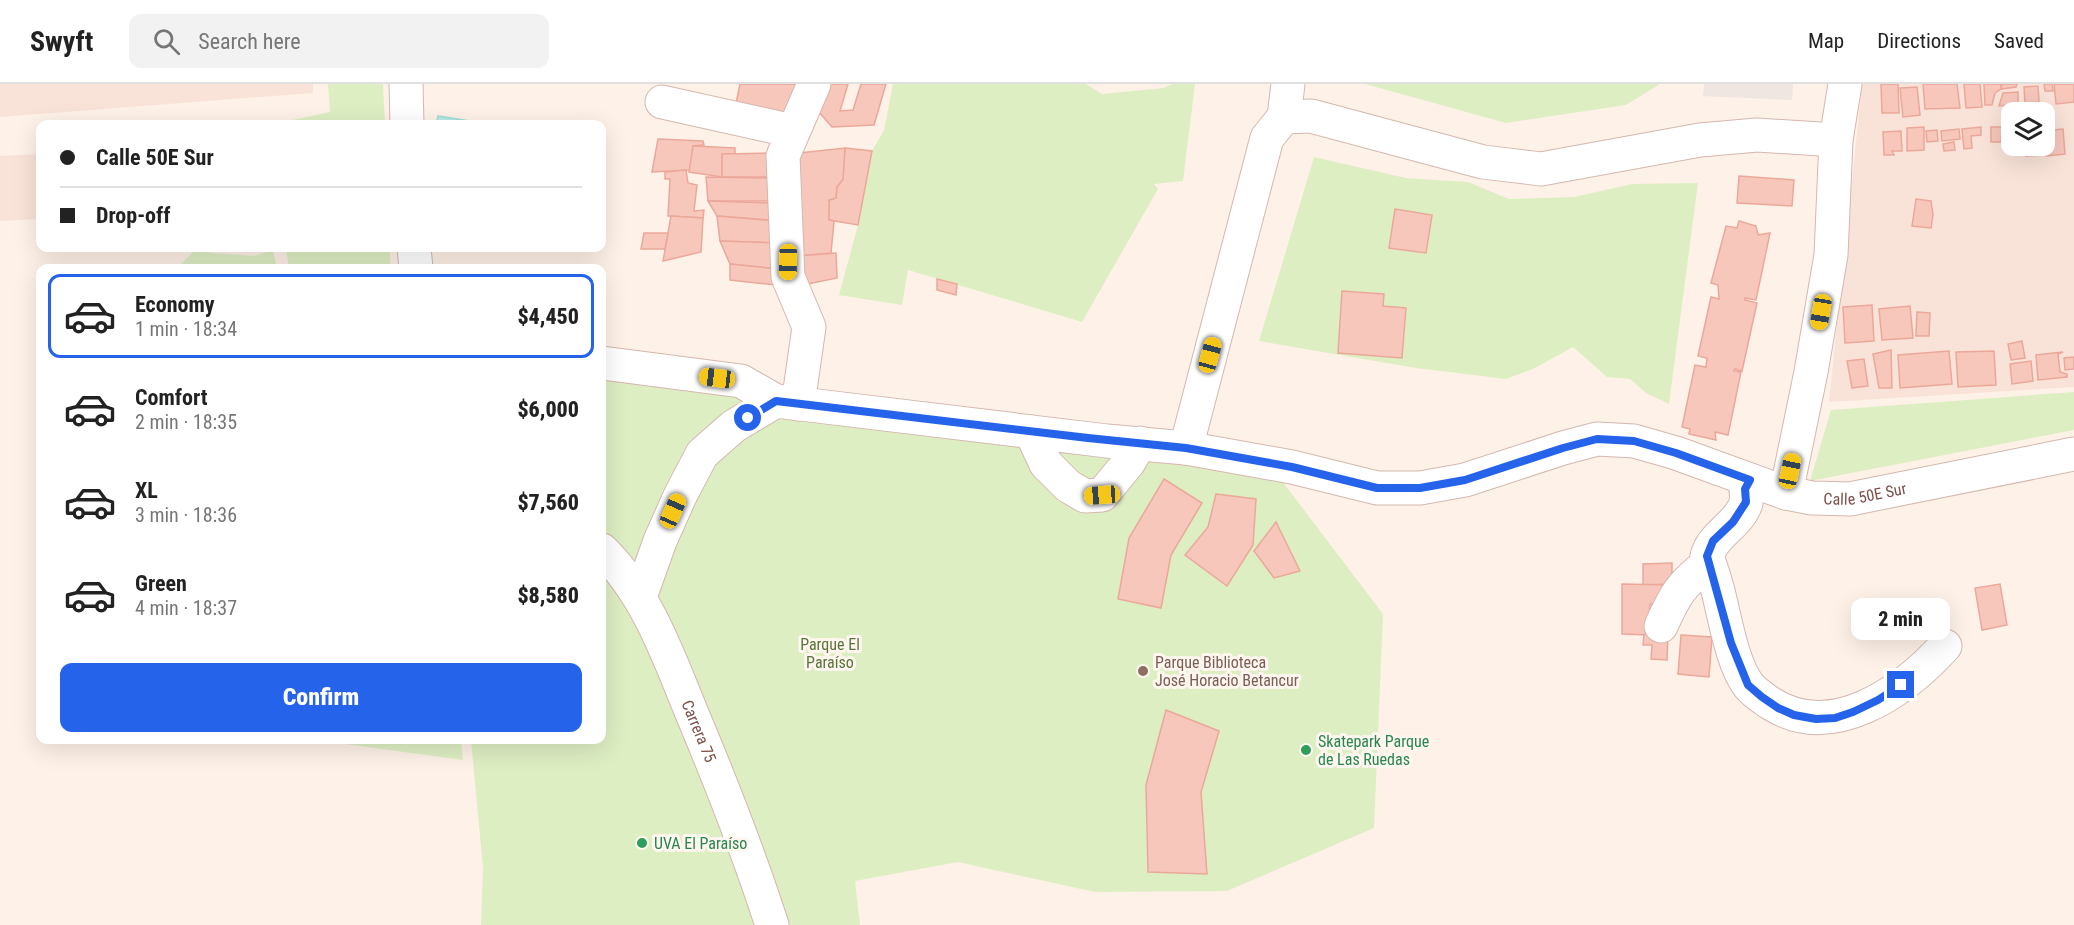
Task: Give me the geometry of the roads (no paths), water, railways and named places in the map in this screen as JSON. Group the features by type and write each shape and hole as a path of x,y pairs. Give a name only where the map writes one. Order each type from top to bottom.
{"street":[{"path":"406,84 407,120"},
{"path":"640,597 676,505 702,454 734,426 787,402 808,327 788,277 783,156 814,84"},
{"path":"1186,448 1267,138 1284,117 1288,84"},
{"path":"1786,493 1811,372 1831,255 1836,140 1845,84"},
{"path":"662,102 793,131"},
{"path":"1284,117 1311,116 1483,162 1541,169 1700,140 1757,135 1836,140"},
{"name":"Calle 50E Sur","path":"606,364 741,381 787,402 1031,432 1186,448 1292,467 1377,488 1420,488 1465,480 1597,439 1634,441 1676,453 1786,493 1812,498 1850,499 2074,454"},
{"path":"1031,432 1046,464 1068,486 1085,496 1102,495 1129,462 1140,443"},
{"path":"1750,480 1745,489 1746,502 1733,522 1713,541 1707,556 1731,643 1748,685 1762,697 1794,715 1816,719 1835,718 1878,700 1901,685 1932,661 1945,646"},
{"name":"Carrera 75","path":"606,555 640,597 663,642 754,871 772,925"},
{"path":"1661,626 1679,590 1709,563"}],"water":[{"path":"438,116 463,120 437,120"}],"place":[{"name":"Parque Biblioteca José Horacio Betancur","path":"1143,671"},
{"name":"Skatepark Parque de Las Ruedas","path":"1306,750"},
{"name":"UVA El Paraíso","path":"642,843"}],"park label":[{"name":"Parque El Paraíso","path":"830,653"}]}
